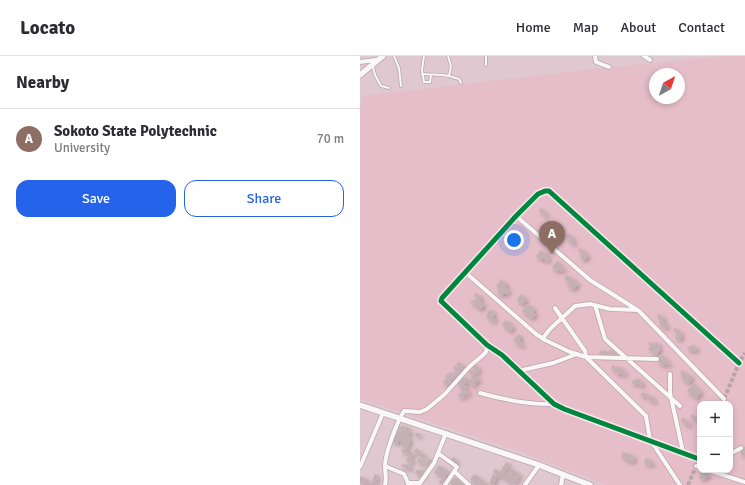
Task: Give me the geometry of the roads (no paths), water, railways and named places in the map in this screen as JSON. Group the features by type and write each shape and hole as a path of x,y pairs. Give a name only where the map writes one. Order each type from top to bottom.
{"street":[{"path":"360,75 383,56"},
{"path":"595,56 596,62 609,67"},
{"path":"644,56 650,60"},
{"path":"360,62 375,62"},
{"path":"697,457 564,409 555,404 502,355 487,345 441,301 442,298 516,216 538,194 549,191 739,363"},
{"path":"516,216 590,280 639,311 724,399"},
{"path":"465,272 536,334 577,354 586,357 657,358"},
{"path":"543,338 562,317 575,306 590,304 610,309 639,311"},
{"path":"595,305 605,338 680,406"},
{"path":"555,308 585,351 586,357 646,416 651,440 680,485"},
{"path":"385,485 387,478 385,466 386,455 399,419 404,411 420,412 427,409 445,394 470,366 486,352 487,345"},
{"path":"518,371 553,363 577,354"},
{"path":"670,374 671,398 683,452"},
{"path":"480,393 513,402 536,405 555,404"},
{"path":"360,405 539,465 590,485"},
{"path":"360,467 383,413"},
{"path":"385,466 404,474 408,484 420,483 434,463 446,434"},
{"path":"733,452 741,448"},
{"path":"438,453 457,467 445,485"},
{"path":"525,485 539,465"},
{"path":"454,471 469,485"},
{"path":"717,473 745,482"},
{"path":"561,485 563,475"}],"lane":[{"path":"394,56 399,68 401,86"},
{"path":"424,56 422,74 424,82 430,82 431,75"},
{"path":"448,56 451,66 449,76"},
{"path":"486,56 486,65"},
{"path":"375,62 375,75 378,82 381,86 389,88"},
{"path":"422,74 441,74 459,79 461,82"}],"tunnel":[{"path":"723,401 739,363 745,353"},
{"path":"688,485 697,464"}],"place":[{"name":"Sokoto State Polytechnic","path":"552,254"}]}
